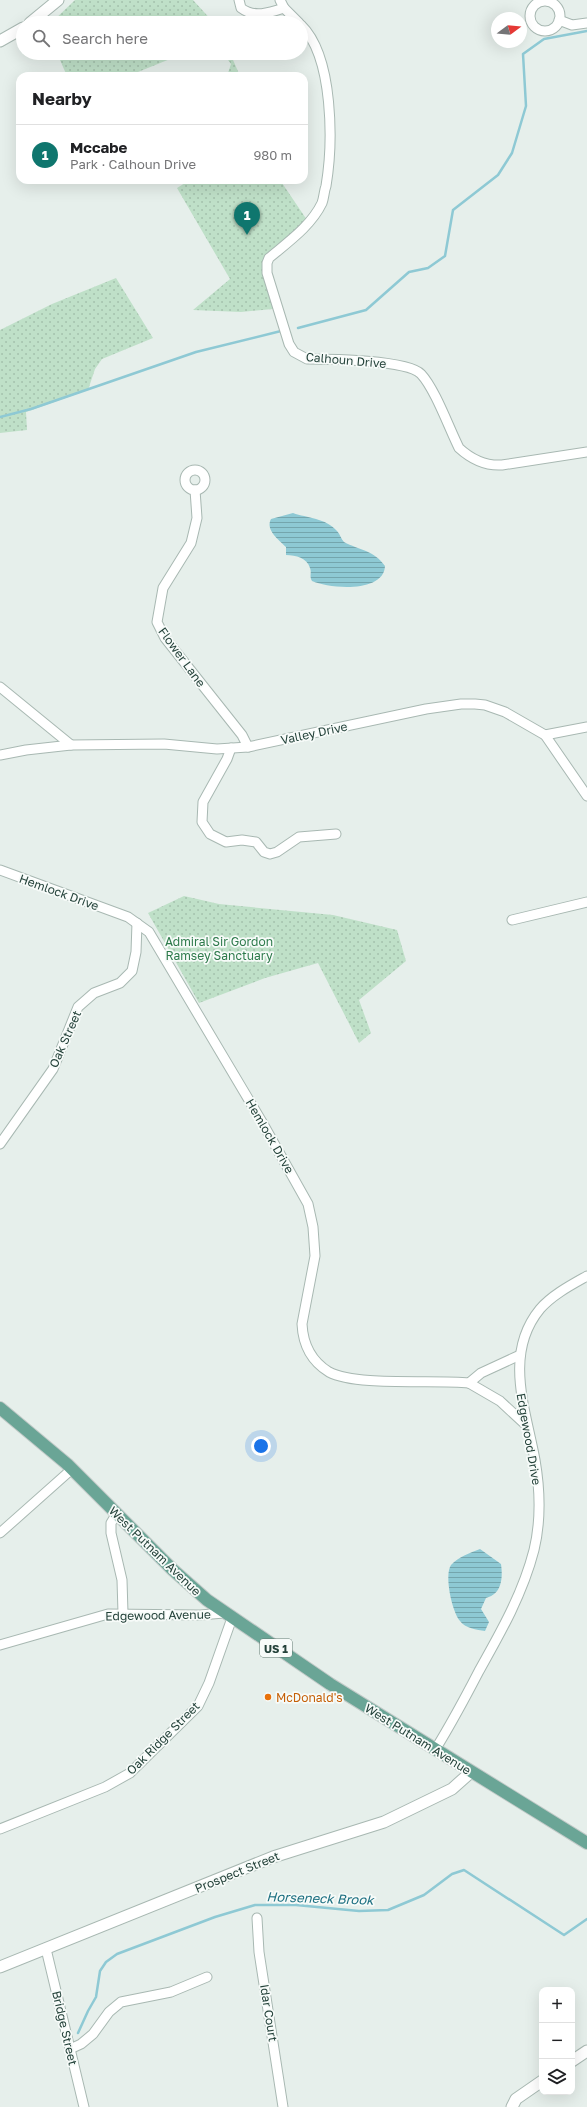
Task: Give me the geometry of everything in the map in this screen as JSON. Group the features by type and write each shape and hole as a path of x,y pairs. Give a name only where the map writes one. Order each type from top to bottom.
{"main road":[{"name":"West Putnam Avenue","path":"0,1408 72,1469 182,1580 228,1615 330,1684 587,1843"}],"street":[{"path":"39,16 58,0"},
{"path":"239,0 241,8 247,13 260,14 282,4 293,16"},
{"path":"559,20 572,25 587,23"},
{"path":"0,41 16,32"},
{"name":"Calhoun Drive","path":"308,35 314,43 326,83 330,164 323,202 311,220 269,258 267,263 267,273 285,331 294,352 307,359 397,365 420,372 431,390 460,448 465,453 494,466 587,452"},
{"name":"Flower Lane","path":"195,490 197,518 191,543 162,588 157,622 165,638 242,735 248,747"},
{"path":"0,687 71,744"},
{"name":"Valley Drive","path":"0,755 71,744 164,744 217,749 248,747 426,709 461,704 485,705 505,712 545,735 587,796"},
{"path":"545,735 587,727"},
{"path":"231,748 227,759 203,802 202,822 210,834 226,842 242,840 256,842 264,852 270,854 277,852 300,837 336,834"},
{"name":"Hemlock Drive","path":"0,870 128,917 150,932 308,1204 313,1227 315,1256 302,1324 305,1344 310,1354 318,1364 330,1372 355,1379 469,1383 482,1389 500,1402 527,1426"},
{"path":"512,920 587,902"},
{"name":"Oak Street","path":"0,1144 52,1069 78,1007 94,993 120,983 132,972 136,952 137,923"},
{"name":"Edgewood Drive","path":"435,1750 505,1624 529,1569 538,1524 538,1502 537,1476 519,1378 520,1355 526,1332 541,1309 554,1297 587,1276"},
{"path":"469,1383 481,1373 520,1355"},
{"path":"0,1533 72,1469"},
{"path":"117,1513 111,1523 111,1533 122,1580 123,1613"},
{"name":"Edgewood Avenue","path":"0,1645 88,1619 123,1613 228,1615"},
{"name":"Oak Ridge Street","path":"0,1829 105,1787 130,1773 198,1706 210,1683 228,1615"},
{"name":"Prospect Street","path":"0,1967 273,1857 384,1822 452,1789 471,1772"},
{"name":"Idar Court","path":"257,1918 260,1952 283,2107"},
{"name":"Bridge Street","path":"46,1949 84,2107"},
{"path":"70,2050 81,2044 93,2034 109,2012 121,2002 171,1992 207,1977"},
{"path":"575,2059 587,2051"},
{"path":"512,2107 516,2099 539,2083"}],"green space":[{"path":"75,0 193,0 208,16 58,16"},
{"path":"60,60 168,60 138,72 65,72"},
{"path":"228,60 233,60 238,72 228,72 231,64"},
{"path":"183,184 283,184 307,220 265,261 262,268 273,309 241,312 193,310 230,279 177,188"},
{"path":"116,278 153,338 102,359 95,369 88,390 26,412 27,430 0,433 0,330 52,304"},
{"name":"Admiral Sir Gordon Ramsey Sanctuary","path":"184,896 219,904 333,915 397,930 406,961 359,1000 371,1033 359,1043 318,963 265,978 199,1003 148,913"}],"water":[{"path":"293,513 327,523 337,531 344,542 371,553 385,566 382,575 376,581 355,587 331,586 312,581 309,565 304,559 297,556 286,555 286,547 271,531 271,519"},
{"path":"480,1549 501,1564 502,1569 498,1589 491,1596 486,1598 481,1609 489,1622 485,1631 468,1627 460,1621 454,1610 448,1577 451,1565 454,1562 461,1557"}],"waterway":[{"path":"298,328 366,310 409,272 428,268 445,256 453,210 498,175 512,153 526,106 523,54 544,39 587,31"},
{"path":"0,417 31,409 196,352 281,331"},
{"name":"Horseneck Brook","path":"78,2033 96,1997 100,1971 106,1962 117,1954 215,1917 255,1905 296,1905 359,1911 388,1910 424,1895 452,1874 464,1870 564,1935 587,1919"}],"place":[{"name":"Mccabe","path":"247,235"},
{"name":"McDonald's","path":"268,1697"}]}
